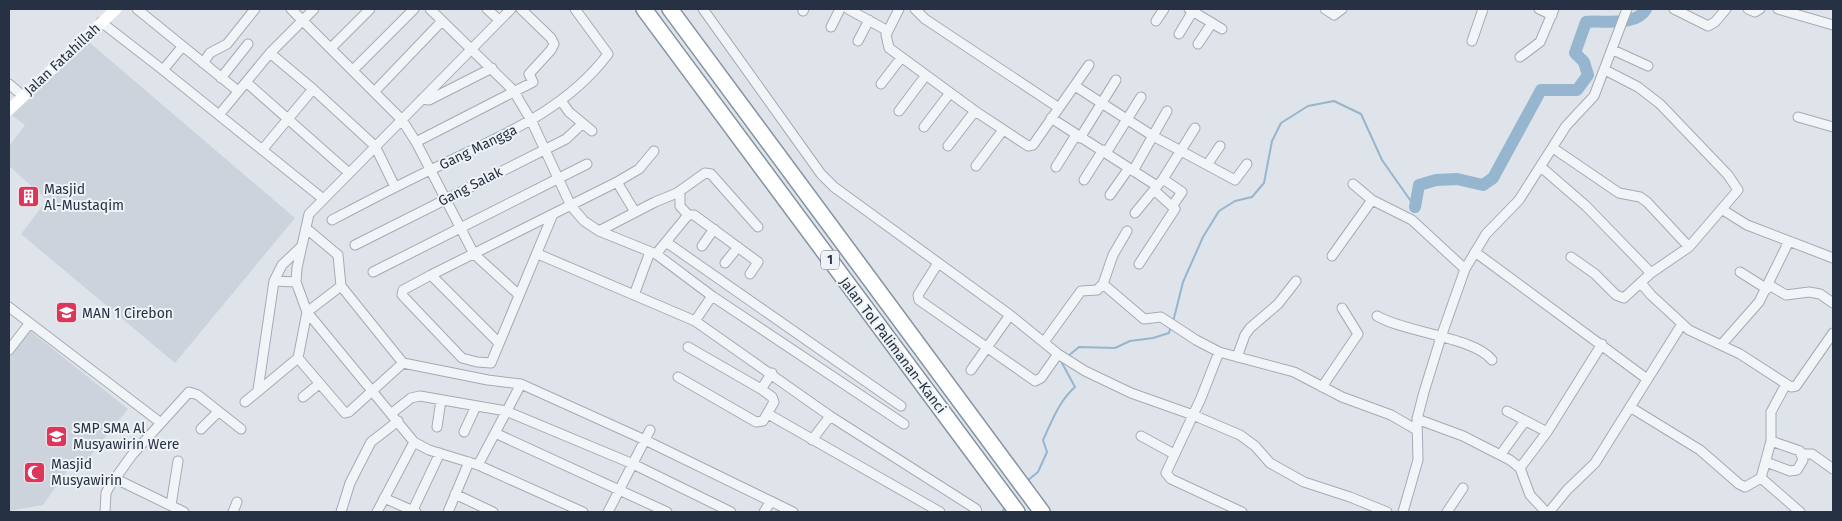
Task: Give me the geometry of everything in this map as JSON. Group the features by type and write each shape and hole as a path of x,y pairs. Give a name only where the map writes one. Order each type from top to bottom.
{"highway":[{"name":"Jalan Tol Palimanan–Kanci","path":"644,9 1017,512"},
{"name":"Jalan Tol Palimanan–Kanci","path":"670,9 1042,512"}],"street":[{"name":"Jalan Fatahillah","path":"9,110 116,9"},
{"path":"136,9 238,91"},
{"path":"203,63 210,53 228,44 255,9"},
{"path":"291,9 402,120 416,142 474,254 519,294"},
{"path":"219,115 270,53 314,9"},
{"path":"331,48 370,9"},
{"path":"353,70 414,9"},
{"path":"430,9 492,68 514,92 532,122 570,206 590,226 653,253 761,331 904,424"},
{"path":"487,9 499,20"},
{"path":"511,9 310,212 296,282 307,312 414,442 474,464 564,509 583,512"},
{"path":"416,142 533,82 529,74 551,50 554,44 551,38 521,9"},
{"name":"Gang Mangga","path":"332,220 395,187 532,122 562,102 608,54 576,9"},
{"path":"703,9 828,181 1010,315 1059,355 1107,383 1193,415 1240,436 1255,446 1270,463 1304,482 1350,497 1387,512"},
{"path":"831,27 840,9"},
{"path":"848,9 888,30"},
{"path":"899,9 888,30 887,45 975,111 1031,146 1089,65"},
{"path":"915,9 925,20 1059,108"},
{"path":"1156,21 1164,9"},
{"path":"1325,9 1334,15 1342,9"},
{"path":"1472,41 1482,9"},
{"path":"1520,57 1540,42 1553,12 1539,9"},
{"path":"1674,9 1708,26 1715,22 1726,9"},
{"path":"1748,9 1755,12 1760,9"},
{"path":"1778,9 1833,25"},
{"path":"1179,34 1191,10 1222,29"},
{"path":"1403,512 1418,460 1417,419 1441,337 1466,269 1486,234 1519,200 1566,126 1594,96 1606,70 1626,12"},
{"path":"858,41 869,20"},
{"path":"375,91 442,21"},
{"path":"101,22 322,198"},
{"path":"1198,44 1212,23"},
{"path":"221,78 248,44"},
{"path":"163,70 182,47"},
{"path":"1613,50 1648,66"},
{"path":"270,53 313,89 375,146 395,187"},
{"path":"881,84 902,58"},
{"path":"422,99 429,100 492,68"},
{"path":"1571,257 1595,274 1621,298 1627,296 1651,273 1689,247 1723,210 1738,190 1728,175 1652,96 1606,70"},
{"path":"899,111 926,74"},
{"path":"1056,167 1102,104 1116,80"},
{"path":"246,82 349,173"},
{"path":"9,84 23,96"},
{"path":"1075,86 1153,136 1234,180 1247,164"},
{"path":"262,150 313,89"},
{"path":"924,127 950,93"},
{"path":"1084,180 1128,120 1141,97"},
{"path":"562,102 582,124 592,131"},
{"path":"948,146 975,111"},
{"path":"1110,195 1131,169 1167,112"},
{"path":"1798,117 1833,127"},
{"path":"1052,118 1158,185 1182,192 1173,205"},
{"name":"Gang Salak","path":"355,245 570,136 582,124"},
{"path":"1136,213 1158,185 1195,128"},
{"path":"976,166 1003,130"},
{"path":"1207,165 1220,146"},
{"path":"1553,148 1619,193 1640,197 1647,202 1689,247"},
{"path":"553,214 538,254 519,294 491,363 465,360 458,355 402,295 403,290 431,274 617,182 639,169 654,151"},
{"path":"373,272 587,164"},
{"path":"1541,167 1586,206 1651,273"},
{"path":"599,231 680,191 705,173 711,174 736,205 758,227"},
{"path":"617,182 635,212"},
{"path":"1353,184 1372,200 1412,220 1466,269"},
{"path":"1139,264 1175,211 1173,205 1158,185"},
{"path":"680,191 680,206 688,215 694,215 758,262 750,274"},
{"path":"1332,256 1372,200"},
{"path":"1723,210 1747,225 1833,258"},
{"path":"634,295 653,253 666,242 688,215"},
{"path":"307,229 338,255 341,286 403,363 488,380 521,384 645,440 793,512"},
{"path":"702,246 714,229"},
{"path":"1044,342 1081,291 1097,290 1104,284 1113,255 1127,231"},
{"path":"1722,344 1759,302 1768,287 1788,241"},
{"path":"666,242 901,406"},
{"path":"258,390 274,281 282,265 302,246"},
{"path":"726,263 738,247"},
{"path":"1474,252 1524,290 1602,344 1647,379"},
{"path":"538,254 695,321 772,373 830,416 976,509 977,512"},
{"path":"938,263 918,298 1037,381 1059,355"},
{"path":"1740,272 1786,295 1809,292 1820,294 1833,302"},
{"path":"431,274 499,343"},
{"path":"274,281 296,282"},
{"path":"1238,357 1245,335 1250,328 1278,304 1296,281"},
{"path":"1641,283 1689,330 1722,344 1791,387 1796,386 1833,333"},
{"path":"1104,284 1144,319 1161,317 1219,352 1294,372 1322,387 1391,416 1417,430"},
{"path":"245,402 298,358 307,312 341,286"},
{"path":"695,321 712,296"},
{"path":"9,308 161,423"},
{"path":"1322,387 1358,334 1342,308"},
{"path":"972,370 1010,315"},
{"path":"761,331 771,316"},
{"path":"1378,316 1395,325 1480,349 1492,360"},
{"path":"9,350 29,324"},
{"path":"1417,419 1463,436 1501,454 1520,468 1528,493 1547,512 1595,463 1682,324"},
{"path":"1520,468 1546,432 1602,344"},
{"path":"678,377 756,422 762,421 768,414 773,399 761,389 688,347"},
{"path":"1219,352 1166,476 1242,512"},
{"path":"298,358 345,413 349,412 403,363"},
{"path":"761,389 772,373"},
{"path":"303,398 320,384"},
{"path":"448,512 455,494 496,433 521,384"},
{"path":"1630,407 1700,450 1742,486 1748,486 1761,478 1771,441 1771,412 1786,384"},
{"path":"868,400 876,388"},
{"path":"104,512 106,493 132,456 187,394 192,392 241,429"},
{"path":"392,413 412,398 420,396 506,411 633,464 731,512"},
{"path":"437,427 441,400"},
{"path":"464,432 476,406"},
{"path":"201,429 218,412"},
{"path":"1507,412 1546,432"},
{"path":"768,414 940,512"},
{"path":"812,440 830,416"},
{"path":"342,512 350,483 371,442 398,421"},
{"path":"1501,454 1525,421"},
{"path":"608,512 650,430"},
{"path":"496,433 667,512"},
{"path":"1141,436 1174,454"},
{"path":"1766,462 1790,471 1796,470 1803,460 1803,454 1800,450 1771,441"},
{"path":"377,512 414,442"},
{"path":"384,498 414,512 440,453"},
{"path":"1803,454 1812,454 1833,469"},
{"path":"171,505 178,461"},
{"path":"1761,478 1800,512"},
{"path":"116,479 184,512"},
{"path":"1448,512 1463,488"},
{"path":"455,494 493,512"},
{"path":"764,512 771,501"},
{"path":"232,512 237,502"},
{"path":"1784,512 1790,503"}],"shaded area":[{"path":"89,42 295,218 175,363 21,234 47,200 9,166 9,146 25,125 10,114"},
{"name":"SMP SMA Al Musyawirin Were","path":"28,329 128,409 79,470 72,464 43,505 9,511 9,352"}],"waterway":[{"path":"1415,207 1419,185 1436,180 1457,179 1483,185 1493,178 1541,90 1577,90 1588,75 1584,62 1575,53 1586,22 1619,22 1635,18 1646,9"},
{"path":"1173,322 1183,282 1203,237 1219,211 1235,201 1252,197 1264,183 1272,141 1281,123 1308,106 1334,101 1361,114 1382,160 1415,207"},
{"path":"1067,357 1079,347 1115,348 1130,341 1153,338 1169,333 1171,326"},
{"path":"1027,481 1038,472 1047,452 1043,440 1060,405 1075,387 1062,363 1064,360"},
{"path":"1002,512 1005,508"}],"place":[{"name":"Masjid Al-Mustaqim","path":"28,197"},
{"name":"MAN 1 Cirebon","path":"66,313"},
{"name":"SMP SMA Al Musyawirin Were","path":"57,436"},
{"name":"Masjid Musyawirin","path":"35,472"}]}
